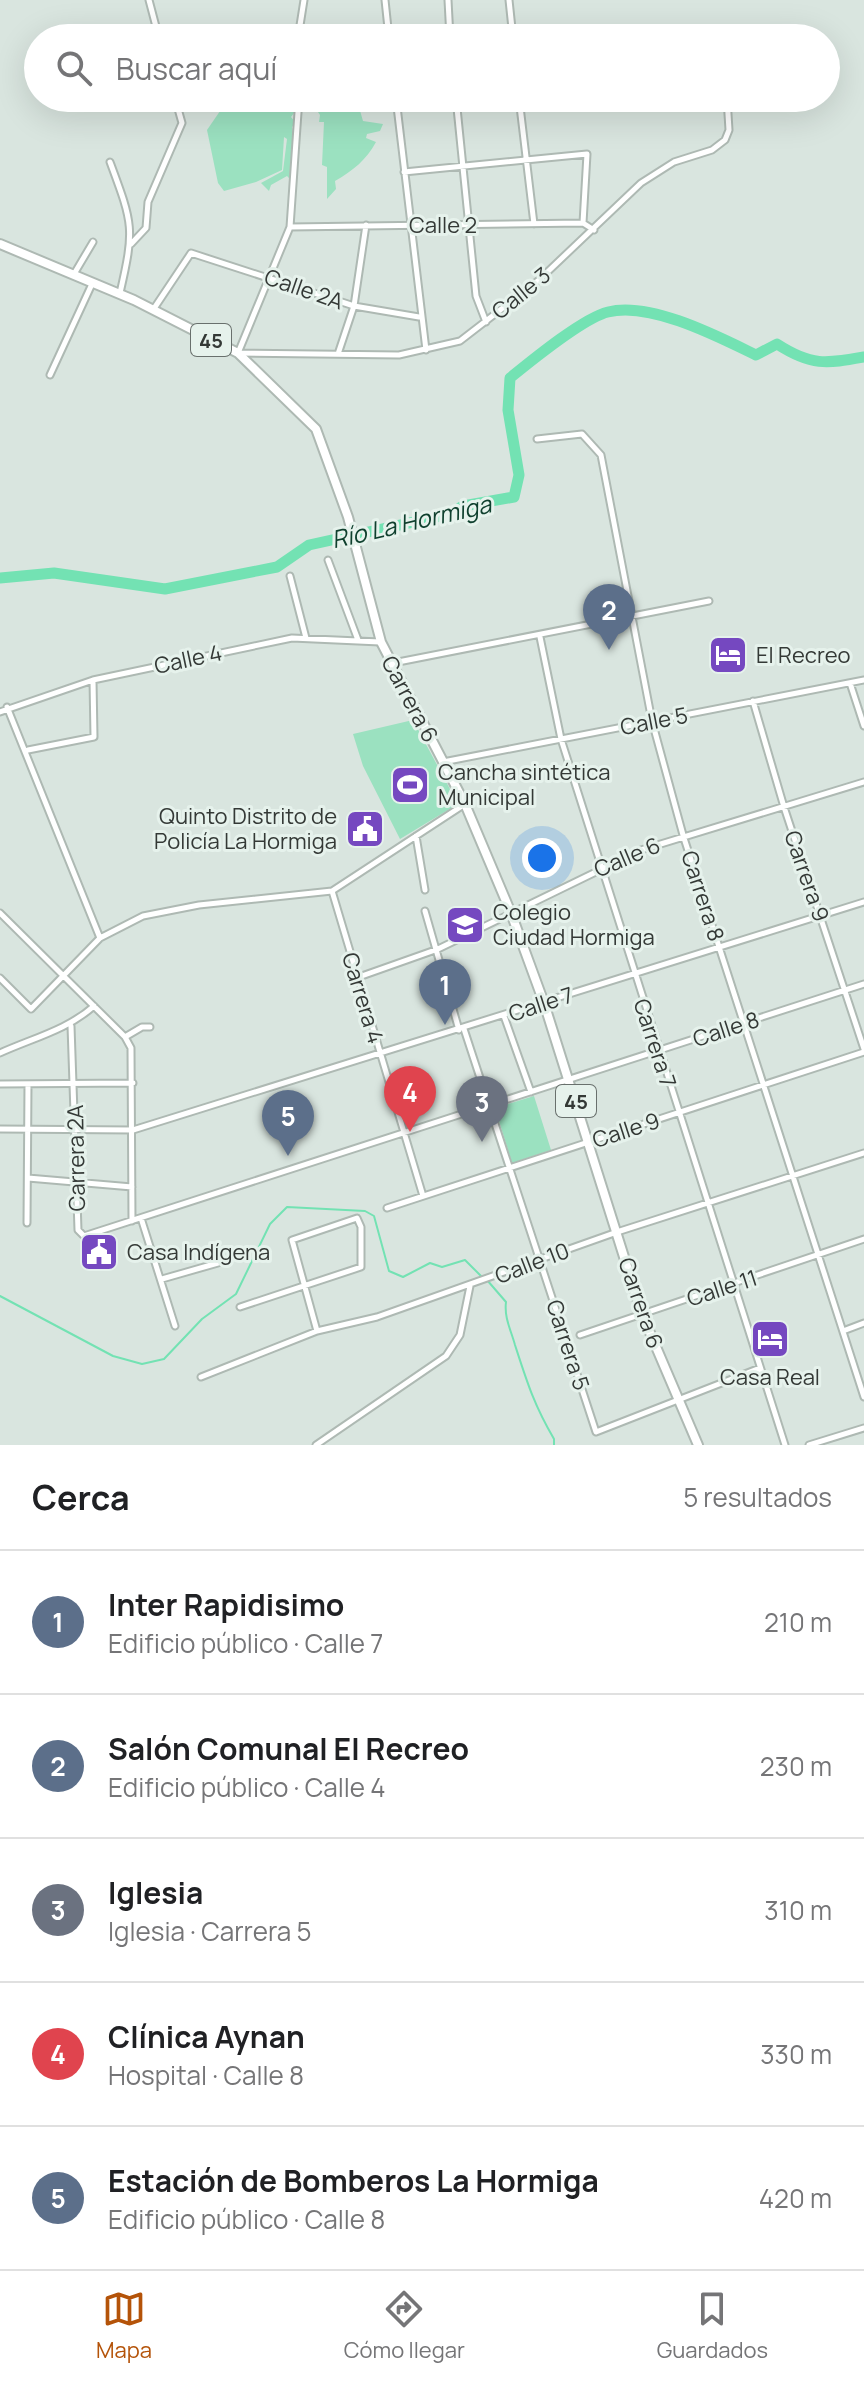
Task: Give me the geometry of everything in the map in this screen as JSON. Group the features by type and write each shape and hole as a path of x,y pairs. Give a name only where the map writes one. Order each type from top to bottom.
{"main road":[{"name":"Carrera 6","path":"0,244 120,294 238,353 316,429 348,517 381,642 465,804 511,913 569,1079 642,1314 698,1445"}],"street":[{"path":"149,0 155,24"},
{"path":"300,24 304,0"},
{"path":"385,0 388,24"},
{"path":"448,0 449,24"},
{"path":"509,0 512,24"},
{"path":"131,244 146,228 148,202 182,123 179,112"},
{"path":"238,353 290,227 298,112"},
{"path":"398,112 419,317 426,350"},
{"path":"457,112 471,225 476,296 486,322"},
{"path":"521,112 534,224"},
{"name":"Calle 3","path":"238,353 399,355 460,341 594,230 641,183 674,162 712,150 725,140 729,130 728,112"},
{"path":"404,172 464,163 587,154 583,223 594,230"},
{"path":"110,162 132,220 131,244 120,294"},
{"name":"Calle 2","path":"290,227 583,223"},
{"path":"338,354 354,306 366,225"},
{"path":"74,275 93,242"},
{"name":"Calle 2A","path":"152,311 191,253 354,306 419,317"},
{"path":"50,375 93,283"},
{"name":"Carrera 8","path":"537,439 582,434 601,455 652,721 683,835 864,1397"},
{"path":"328,560 358,640"},
{"path":"290,576 306,638"},
{"path":"391,664 540,637 709,601"},
{"name":"Carrera 7","path":"540,637 561,739 657,1051 785,1445"},
{"name":"Calle 4","path":"0,712 7,707 93,680 306,638 381,642"},
{"path":"28,750 94,737 93,680"},
{"name":"Calle 5","path":"443,762 864,680"},
{"path":"850,683 864,726"},
{"name":"Carrera 9","path":"753,701 784,807 864,1051"},
{"path":"7,707 28,750 100,938"},
{"name":"Calle 6","path":"356,978 438,949 600,867 683,835 864,782"},
{"path":"0,978 31,1009 100,938 143,916 199,905 332,891 465,804"},
{"path":"416,836 425,890"},
{"name":"Carrera 4","path":"332,891 423,1196"},
{"name":"Calle 7","path":"0,1129 133,1130 462,1030 864,902"},
{"name":"Carrera 5","path":"425,911 596,1432 678,1400"},
{"path":"1,915 125,1037 131,1048 132,1221"},
{"name":"Calle 8","path":"132,1221 864,984"},
{"path":"0,1053 44,1033 71,1026 94,1006"},
{"path":"504,1016 531,1092"},
{"name":"Carrera 2A","path":"71,1026 75,1182 80,1234 132,1221"},
{"path":"125,1037 142,1027 150,1027"},
{"name":"Calle 9","path":"387,1208 864,1051"},
{"path":"0,1084 133,1083"},
{"path":"27,1223 28,1084"},
{"name":"Calle 10","path":"201,1377 317,1331 377,1317 617,1232 864,1153"},
{"path":"28,1178 132,1187"},
{"path":"141,1218 175,1326"},
{"path":"240,1307 305,1286 361,1267 357,1218 292,1240 305,1286 317,1331"},
{"name":"Calle 11","path":"580,1335 864,1239"},
{"path":"162,1279 218,1263"},
{"path":"316,1445 446,1356 460,1335 470,1286"},
{"path":"843,1331 864,1323"},
{"path":"678,1400 760,1368"},
{"path":"809,1445 864,1428"}],"green space":[{"path":"219,112 295,112 291,117 296,123 292,127 295,144 292,149 293,182 287,176 271,185 269,191 261,183 283,171 287,139 284,137 282,170 256,182 224,191 218,183 207,130"},
{"path":"318,112 360,112 363,121 383,124 380,131 367,134 366,138 376,142 359,164 335,181 336,189 327,199 327,167 322,165 324,122 319,122"},
{"name":"Cancha sintética Municipal","path":"413,720 458,804 400,839 363,766 353,734"},
{"path":"534,1096 551,1150 512,1163 495,1108"}],"waterway":[{"name":"Río La Hormiga","path":"0,578 54,573 165,589 277,567 309,545 450,514 463,506 514,497 519,475 508,410 510,378 572,331 608,312 625,310 664,316 756,355 777,344 809,360 839,361 864,357"},
{"path":"0,1296 113,1356 142,1364 164,1359 202,1319 236,1294 270,1224 287,1207 365,1211 374,1216 389,1271 403,1277 430,1263 442,1267 465,1260 482,1277"},
{"path":"487,1280 506,1302 507,1319 523,1371 554,1445"}],"place":[{"name":"Salón Comunal El Recreo","path":"609,650"},
{"name":"El Recreo","path":"728,655"},
{"name":"Cancha sintética Municipal","path":"410,785"},
{"name":"Quinto Distrito de Policía La Hormiga","path":"365,829"},
{"name":"Colegio Ciudad Hormiga","path":"465,925"},
{"name":"Inter Rapidisimo","path":"445,1025"},
{"name":"Clínica Aynan","path":"410,1132"},
{"name":"Iglesia","path":"482,1142"},
{"name":"Estación de Bomberos La Hormiga","path":"288,1156"},
{"name":"Casa Indígena","path":"99,1252"},
{"name":"Casa Real","path":"770,1339"}]}
